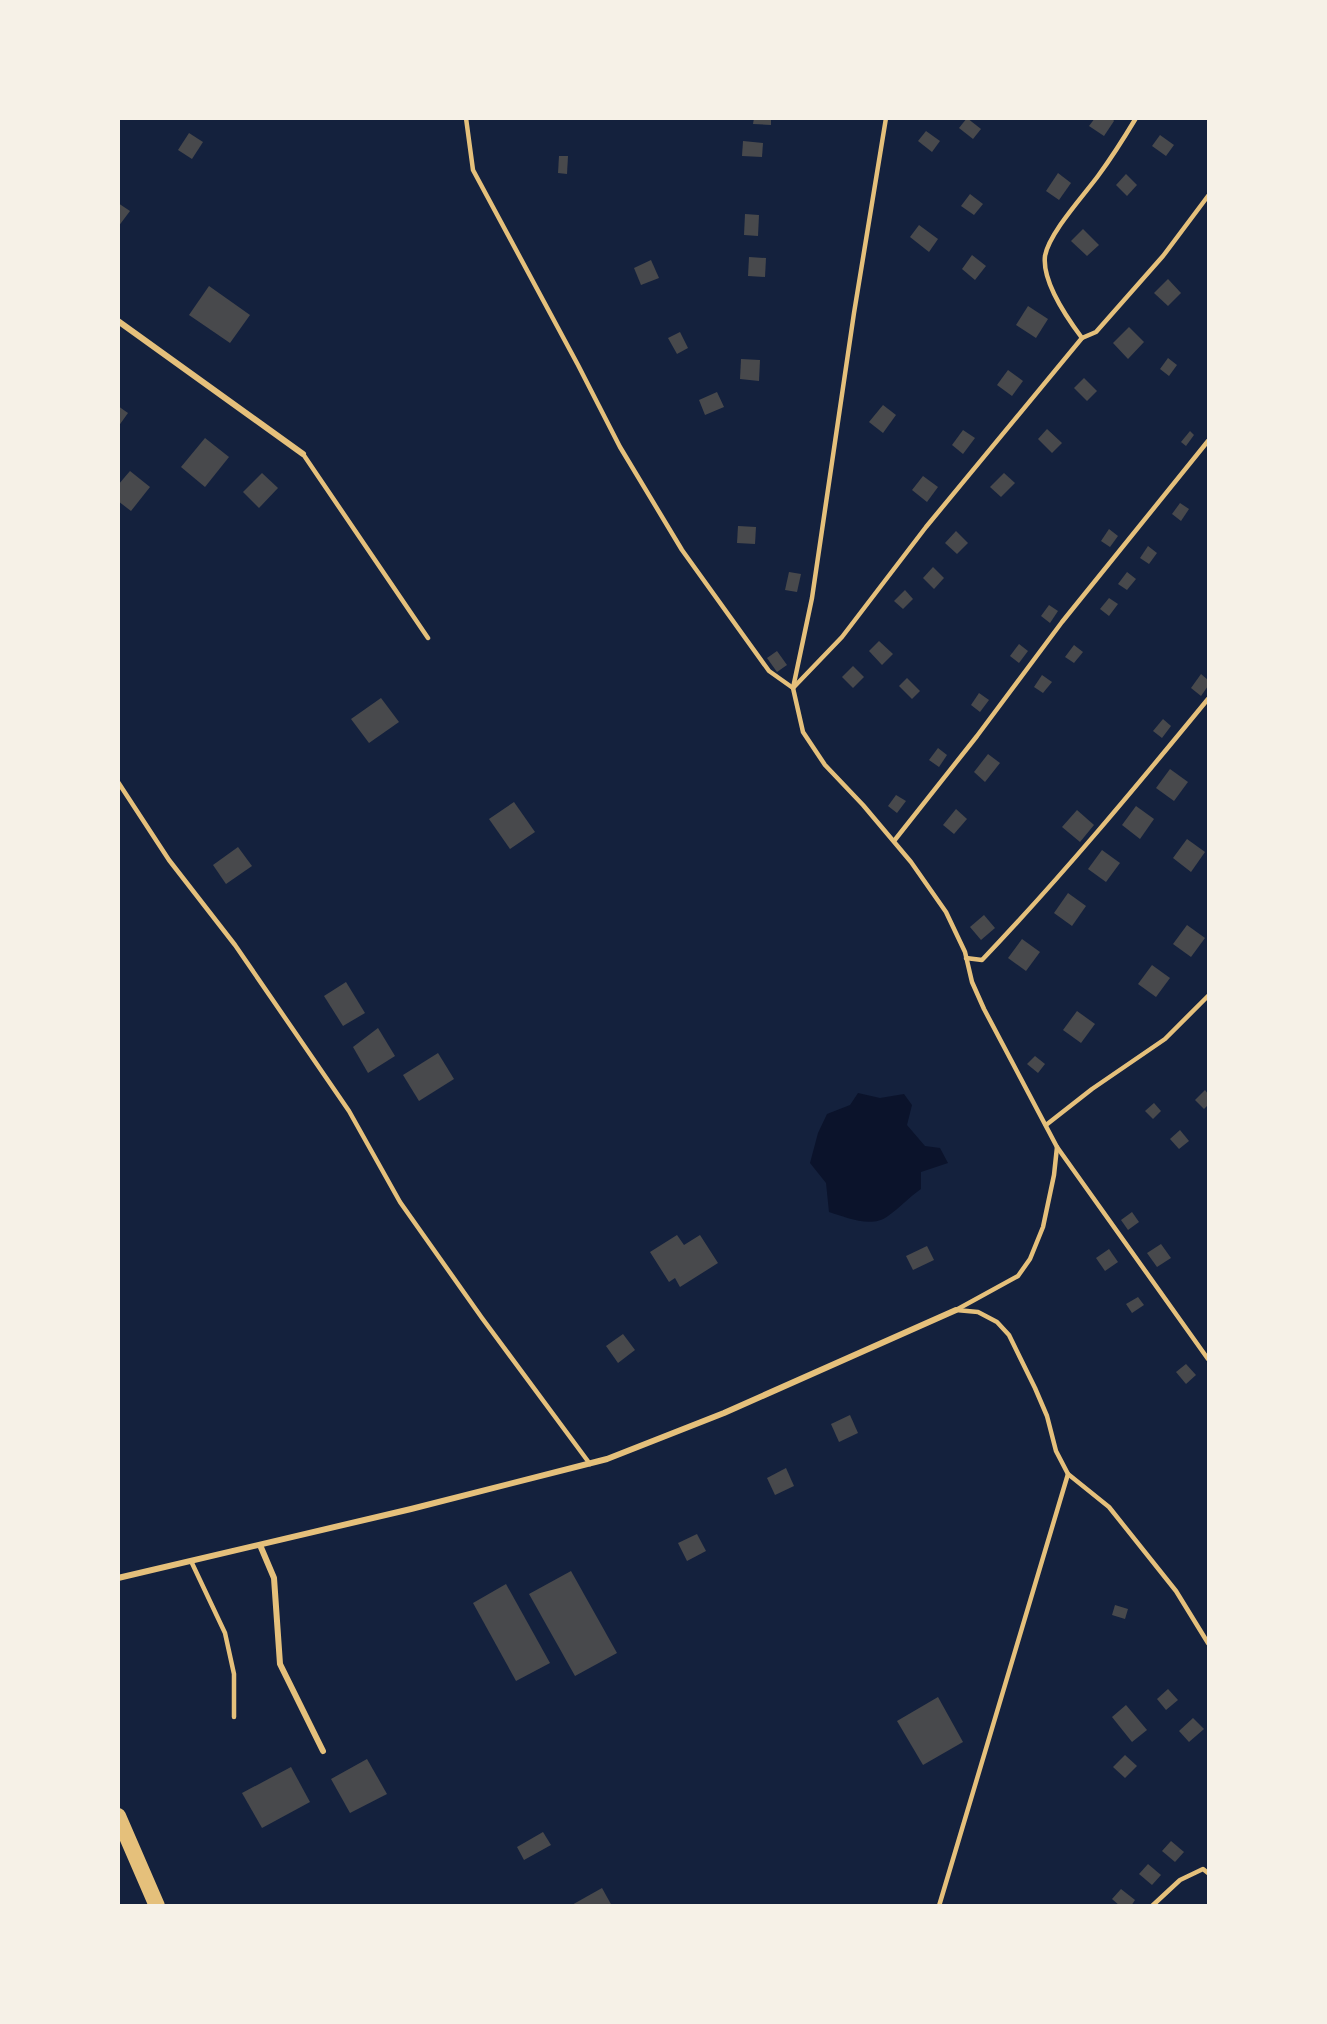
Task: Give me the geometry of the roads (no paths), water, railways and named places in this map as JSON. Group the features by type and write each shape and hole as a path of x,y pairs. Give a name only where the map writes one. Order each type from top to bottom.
{"highway":[{"path":"118,1816 157,1905"}],"street":[{"path":"118,321 303,454"},
{"path":"118,1578 590,1464 724,1413 956,1310"},
{"path":"260,1545 274,1578 280,1664 323,1751"}],"lane":[{"path":"466,118 473,170 620,447 681,550 769,670 792,688"},
{"path":"886,118 854,313 812,598 792,688 803,732 825,765 911,862 946,912 966,958 972,982 984,1009 1057,1147 1209,1359"},
{"path":"1082,338 1068,319 1050,285 1045,257 1051,238 1100,173 1136,118"},
{"path":"792,688 842,637 926,527 1082,338 1096,333 1163,256 1209,196"},
{"path":"894,841 1062,622 1209,441"},
{"path":"303,454 428,638"},
{"path":"966,958 982,960 1026,914 1209,699"},
{"path":"118,782 169,860 235,945 349,1111 400,1202 590,1464"},
{"path":"1046,1125 1092,1089 1166,1038 1206,1003 1209,996"},
{"path":"956,1310 1018,1276 1030,1259 1045,1219 1057,1147"},
{"path":"956,1310 978,1312 998,1322 1008,1335 1035,1388 1047,1416 1056,1451 1068,1474 1109,1507 1176,1591 1209,1643"},
{"path":"939,1905 1068,1474"},
{"path":"191,1561 225,1634 234,1674 234,1717"},
{"path":"1152,1905 1180,1880 1203,1869 1209,1873"}],"water":[{"path":"858,1093 880,1098 904,1094 912,1105 907,1125 925,1146 940,1148 948,1163 921,1172 921,1189 888,1216 874,1222 858,1221 829,1212 826,1183 810,1163 818,1133 827,1114 850,1105"}]}
